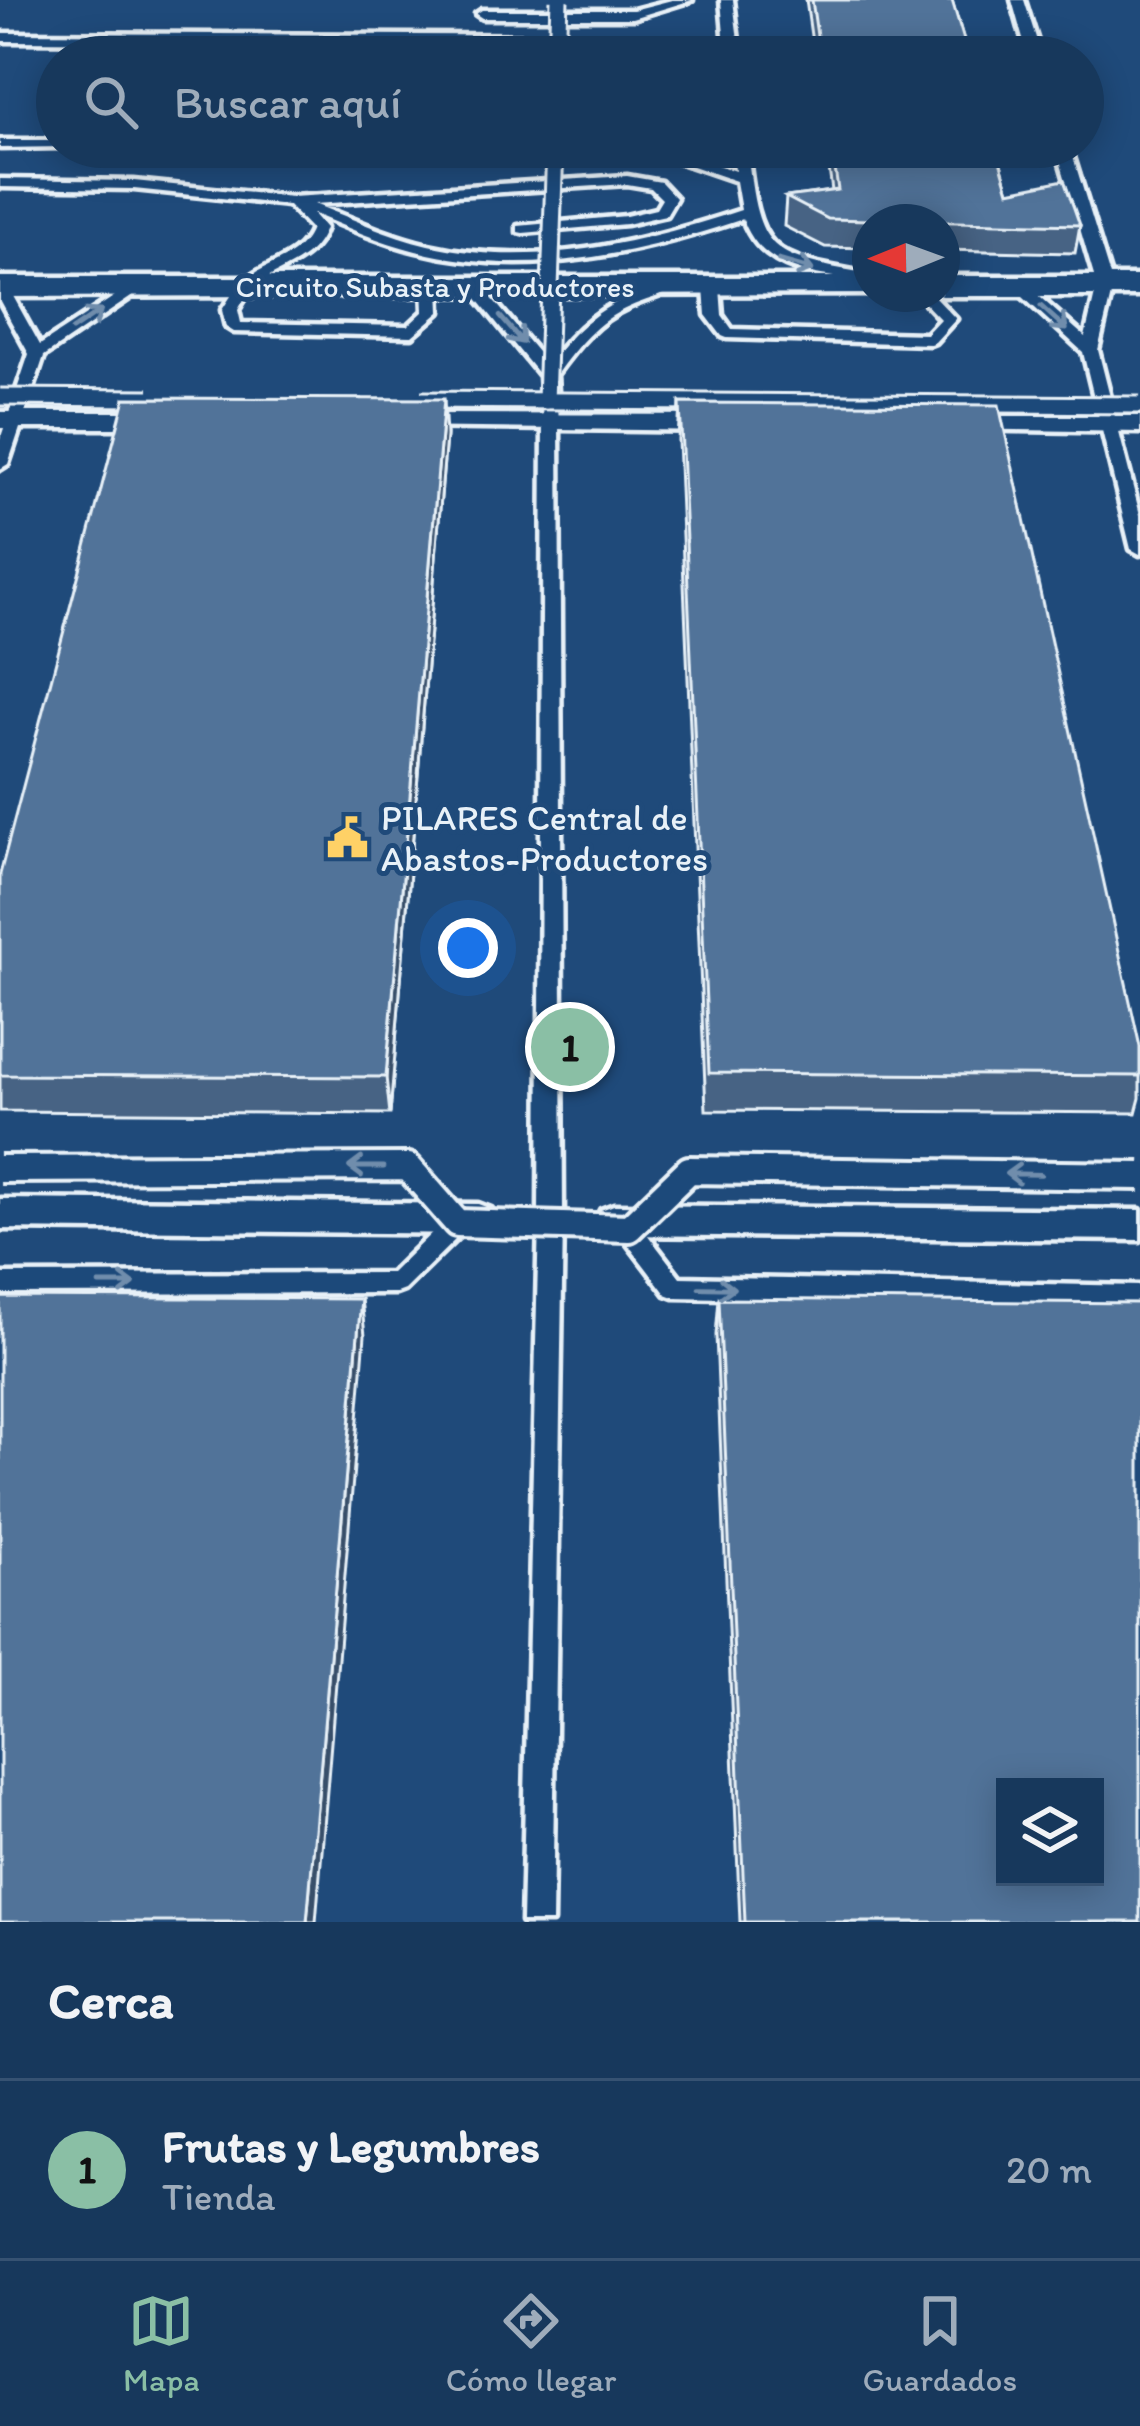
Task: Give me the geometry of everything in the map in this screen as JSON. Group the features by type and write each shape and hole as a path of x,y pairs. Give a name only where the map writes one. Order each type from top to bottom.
{"street":[{"name":"Circuito Subasta y Productores","path":"0,287 712,288 852,283"},
{"path":"960,286 1140,286"},
{"path":"5,412 172,410"},
{"path":"396,411 1140,424"},
{"path":"0,1214 1140,1225"}],"lane":[{"path":"558,36 559,0"},
{"path":"482,14 633,14 686,0"},
{"path":"727,0 731,36"},
{"path":"1018,0 1029,36"},
{"path":"0,37 36,37"},
{"path":"0,144 36,144"},
{"path":"548,412 554,168"},
{"path":"712,168 742,178"},
{"path":"741,168 746,213 776,259 852,279"},
{"path":"1069,168 1105,286 1090,350 1140,549"},
{"path":"0,183 134,185 292,201 627,180 650,182 669,198 661,212 641,218 523,229"},
{"path":"292,201 436,251 497,256 578,257 655,245 746,213"},
{"path":"246,286 315,243 317,228 292,201"},
{"path":"0,464 5,412 37,354 138,286"},
{"path":"1018,286 1090,350"},
{"path":"0,287 37,354"},
{"path":"475,287 548,375"},
{"path":"537,1922 551,1220 548,375 598,313 668,288"},
{"path":"712,288 714,315 727,333 930,339 948,319 941,312"},
{"path":"548,412 1140,405"},
{"path":"0,1169 408,1167 457,1223"},
{"path":"0,1284 396,1283 457,1223 629,1228 689,1170 1140,1176"},
{"path":"629,1228 674,1287 1140,1296"}],"building":[{"path":"812,0 952,0 963,36 817,36"},
{"path":"835,168 1002,168 1009,191 1064,180 1080,225 960,222 960,204 852,204 852,220 828,219 786,197 838,190"},
{"path":"125,398 444,399 386,1077 0,1075 0,874"},
{"path":"680,403 999,405 1140,1047 1140,1076 709,1073"},
{"path":"0,1297 361,1299 307,1922 0,1922"},
{"path":"719,1299 1140,1303 1140,1922 745,1922"}],"place":[{"name":"PILARES Central de Abastos-Productores","path":"347,838"},
{"name":"Frutas y Legumbres","path":"570,1047"}]}
